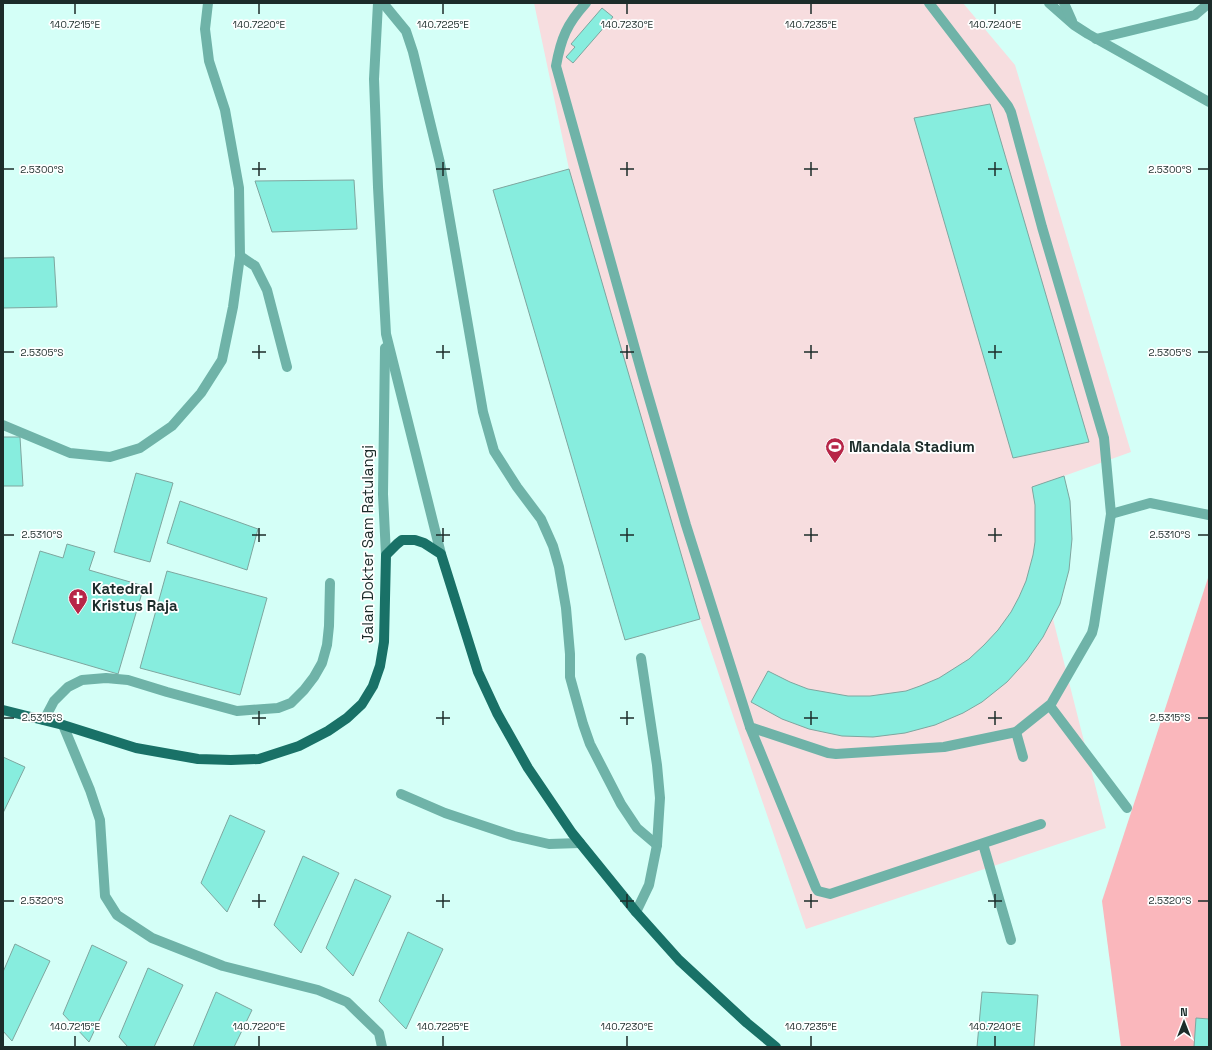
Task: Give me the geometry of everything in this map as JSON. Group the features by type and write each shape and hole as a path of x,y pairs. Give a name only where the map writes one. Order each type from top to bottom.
{"main road":[{"path":"386,556 402,540 416,540 424,543 441,554 478,672 497,713 528,768 580,843 636,912 679,960 747,1023 776,1047"},
{"name":"Jalan Dokter Sam Ratulangi","path":"3,710 63,725 136,748 198,759 259,759 299,746 328,731 347,718 362,704 373,686 380,666 384,642 386,556"}],"street":[{"path":"3,425 70,453 110,457 140,448 172,426 200,393 222,360 233,307 240,256 239,188 225,110 209,61 205,29 208,3"},
{"path":"378,3 374,79 386,334 441,554"},
{"path":"383,3 406,31 413,52 440,163 483,412 494,451 517,487 541,519 554,546 566,608 570,654 570,677 582,724 590,744 621,804 637,828 657,845"},
{"path":"586,3 569,25 562,39 556,66 686,525 750,728 816,888 818,891 830,894 1041,824"},
{"path":"750,728 828,753 836,754 944,747 1016,732 1050,706 1092,633 1094,625 1111,514 1103,432 1042,227 1011,112 1008,106 929,3"},
{"path":"1049,3 1074,25 1096,39 1209,102"},
{"path":"1064,3 1074,25"},
{"path":"1096,39 1195,15 1209,3"},
{"path":"240,256 255,266 267,290 287,367"},
{"name":"Jalan Dokter Sam Ratulangi","path":"386,334 383,494 386,556"},
{"path":"1111,514 1150,503 1209,515"},
{"path":"44,720 54,702 68,687 82,680 106,678 128,680 237,711 278,708 291,703 304,690 322,663 327,645 331,607 330,583"},
{"path":"636,912 649,885 657,845 660,798 657,765 641,658"},
{"path":"1050,706 1126,808"},
{"path":"63,725 90,790 100,820 105,896 117,915 152,938 223,966 318,990 347,1002 379,1033 382,1047"},
{"path":"1016,732 1024,757"},
{"path":"401,794 445,813 514,836 549,844 580,843"},
{"path":"983,844 1011,940"}],"shaded area":[{"name":"Mandala Stadium","path":"534,3 963,3 1015,65 1131,452 1064,476 1068,495 1072,531 1071,549 1066,583 1053,619 1106,828 806,929 700,619 625,640 493,190 569,169"},
{"path":"1209,575 1209,1047 1121,1047 1102,901"}],"building":[{"path":"602,8 613,17 573,63 566,57 575,47 571,44"},
{"path":"990,104 1089,442 1013,458 914,118"},
{"path":"569,169 700,619 625,640 493,190"},
{"path":"354,180 357,229 272,232 255,181"},
{"path":"54,257 57,307 3,308 3,258"},
{"path":"3,437 20,437 23,486 3,486"},
{"path":"136,473 173,483 150,562 114,552"},
{"path":"1064,476 1070,501 1072,539 1069,570 1060,604 1043,637 1027,660 1007,682 982,702 963,713 935,725 905,733 873,737 842,736 809,729 782,719 751,702 768,671 808,689 848,696 870,696 906,691 920,686 939,678 969,659 998,630 1011,612 1026,581 1035,542 1035,505 1032,487"},
{"path":"180,501 258,529 247,570 167,543"},
{"name":"Katedral Kristus Raja","path":"67,544 95,552 89,570 144,586 118,674 12,643 40,551 63,558"},
{"path":"167,571 267,598 240,695 140,668"},
{"path":"3,757 25,767 3,813"},
{"path":"230,815 265,831 227,912 201,883"},
{"path":"303,856 339,873 301,953 274,925"},
{"path":"355,879 391,896 353,976 326,948"},
{"path":"408,932 443,949 406,1029 379,1001"},
{"path":"15,944 50,961 12,1041 3,1031 3,972"},
{"path":"92,945 127,962 89,1042 63,1014"},
{"path":"148,968 183,985 154,1047 128,1047 119,1037"},
{"path":"216,992 252,1010 234,1047 193,1047"},
{"path":"982,992 1038,995 1034,1047 977,1047"},
{"path":"1196,1018 1209,1019 1209,1047 1194,1047"}],"place":[{"name":"Mandala Stadium","path":"835,464"},
{"name":"Katedral Kristus Raja","path":"78,615"}]}
